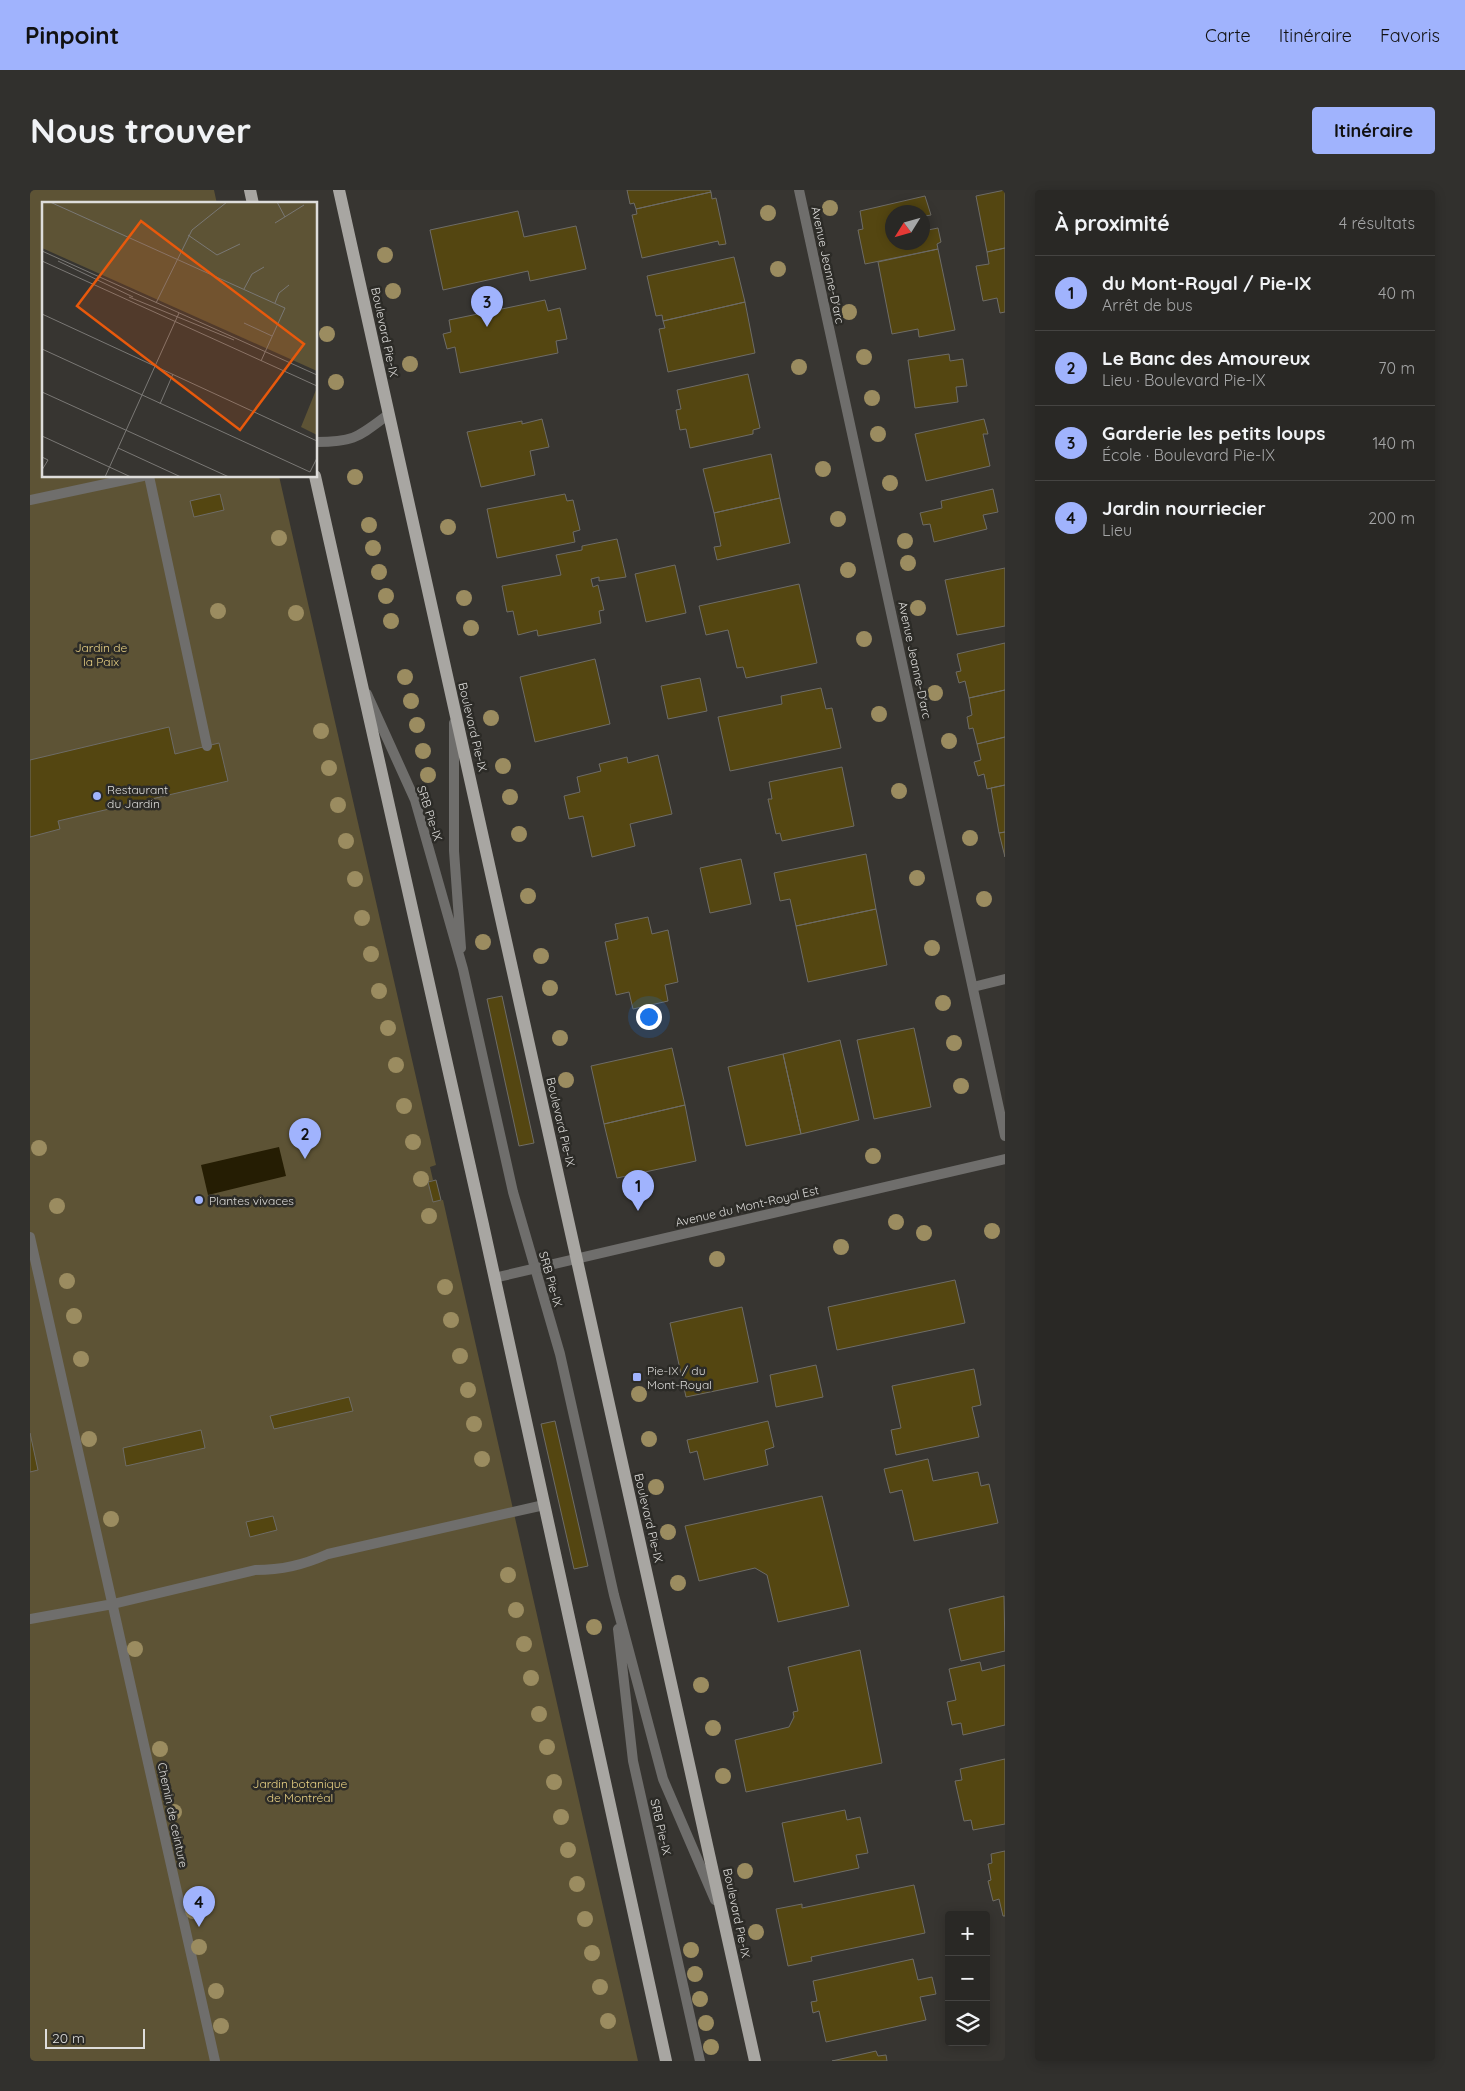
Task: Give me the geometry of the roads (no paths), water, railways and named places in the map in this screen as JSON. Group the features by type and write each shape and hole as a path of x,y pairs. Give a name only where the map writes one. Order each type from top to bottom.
{"main road":[{"name":"Boulevard Pie-IX","path":"339,190 755,2061"},
{"path":"315,478 666,2061"}],"street":[{"name":"Avenue Jeanne-D'arc","path":"799,190 1005,1136"},
{"path":"318,442 341,442 357,437 389,414"},
{"path":"30,500 134,478"},
{"path":"149,478 207,746"},
{"name":"SRB Pie-IX","path":"358,672 415,800 463,969 513,1192 560,1354 614,1595 664,1779 724,1919"},
{"name":"SRB Pie-IX","path":"454,704 454,851 463,969"},
{"path":"973,987 1005,979"},
{"name":"Avenue du Mont-Royal Est","path":"494,1278 1005,1159"},
{"name":"Chemin de ceinture","path":"30,1237 216,2061"},
{"path":"30,1618 113,1604 255,1570 278,1570 292,1567 305,1564 328,1554 544,1505"},
{"name":"SRB Pie-IX","path":"614,1595 633,1761 700,2061"}],"place":[{"name":"Garderie les petits loups","path":"487,327"},
{"name":"Restaurant du Jardin","path":"97,796"},
{"name":"Le Banc des Amoureux","path":"305,1159"},
{"name":"Plantes vivaces","path":"199,1200"},
{"name":"du Mont-Royal / Pie-IX","path":"638,1211"},
{"name":"Pie-IX / du Mont-Royal","path":"637,1377"},
{"name":"Jardin nourriecier","path":"199,1927"}],"park label":[{"name":"Jardin de la Paix","path":"101,654"},
{"name":"Jardin botanique de Montréal","path":"300,1790"}]}
